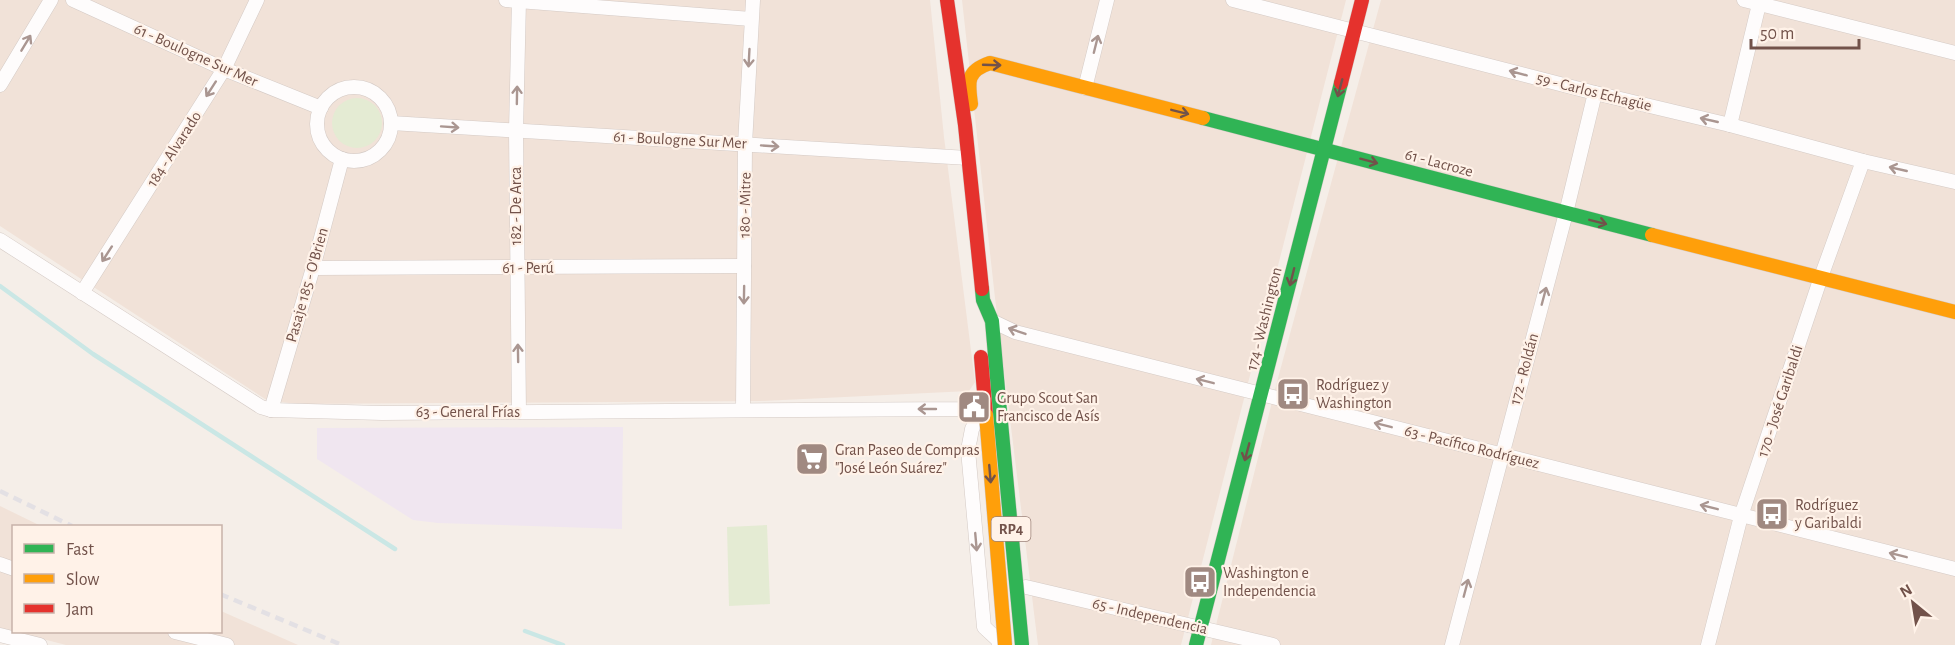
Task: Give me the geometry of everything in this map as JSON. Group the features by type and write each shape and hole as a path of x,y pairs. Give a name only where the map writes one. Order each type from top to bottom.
{"street":[{"path":"0,85 51,0"},
{"name":"61 - Boulogne Sur Mer","path":"74,0 224,69 321,108"},
{"name":"184 - Alvarado","path":"82,293 224,69 257,0"},
{"name":"180 - Mitre","path":"743,410 746,144 753,0"},
{"name":"RP4","path":"947,0 965,125 983,300 992,321 1022,645"},
{"path":"1085,88 1107,0"},
{"name":"59 - Carlos Echagüe","path":"1233,0 1595,93 1730,125 1863,161 1955,182"},
{"name":"174 - Washington","path":"1196,645 1362,0"},
{"path":"1744,0 1955,53"},
{"path":"515,1 751,19"},
{"name":"182 - De Arca","path":"515,1 519,412"},
{"path":"1730,125 1759,2"},
{"name":"61 - Lacroze","path":"965,125 973,114 968,81 972,72 980,65 990,63 1955,312"},
{"path":"350,87 362,87 374,92 383,100 392,123 385,145 376,154 354,161 342,159 331,153 322,144 317,126 321,108 328,98 338,90 350,87"},
{"name":"172 - Roldán","path":"1452,645 1566,213 1595,93"},
{"name":"61 - Boulogne Sur Mer","path":"392,123 968,158"},
{"name":"Pasaje 185 - O'Brien","path":"271,410 342,159"},
{"name":"170 - José Garibaldi","path":"1708,645 1741,516 1821,277 1863,161"},
{"name":"63 - General Frías","path":"0,240 261,407 271,410 382,413 985,410"},
{"name":"61 - Perú","path":"313,268 744,266"},
{"name":"RP4","path":"978,323 983,300"},
{"name":"63 - Pacífico Rodríguez","path":"992,321 1015,332 1955,568"},
{"name":"RP4","path":"980,346 1005,645"},
{"path":"1000,406 1007,412 1032,645"},
{"path":"985,410 972,429 968,450 984,627 998,640 999,645"},
{"name":"65 - Independencia","path":"1026,587 1273,645"},
{"path":"984,627 1030,627"},
{"path":"179,633 227,645"},
{"path":"0,635 40,645"}],"shaded area":[{"path":"0,0 930,0 944,137 975,382 969,391 761,401 295,404 265,399 0,226"},
{"path":"962,0 1346,0 1181,645 1038,645 995,298"},
{"path":"1381,0 1955,0 1955,645 1211,645 1278,378"},
{"path":"623,427 622,529 438,523 413,520 317,459 317,428"},
{"path":"0,506 39,525 12,525 12,631 0,628"},
{"path":"222,611 298,645 66,645 20,633 222,633"}],"green space":[{"path":"357,98 375,105 382,123 375,141 357,148 339,141 332,123 339,105"},
{"path":"767,525 770,604 729,606 727,527"}],"waterway":[{"path":"0,286 93,354 395,549"},
{"path":"525,631 563,645"}],"railway":[{"path":"0,491 70,525"},
{"path":"222,595 342,645"}],"traffic: fast":[{"path":"1196,645 1341,83"},
{"path":"1203,118 1652,235"},
{"path":"982,289 983,300 992,321 1000,412"},
{"path":"1000,412 1022,645"}],"traffic: slow":[{"path":"971,104 970,78 976,70 990,63 1203,118"},
{"path":"1652,235 1955,312"},
{"path":"986,415 1005,645"}],"traffic: jam":[{"path":"947,0 965,125 982,289"},
{"path":"1341,83 1362,0"},
{"path":"981,357 986,415"}],"place":[{"name":"Rodríguez y Washington","path":"1293,394"},
{"name":"Grupo Scout San Francisco de Asís","path":"974,407"},
{"name":"Gran Paseo de Compras \"José León Suárez\"","path":"812,459"},
{"name":"Rodríguez y Garibaldi","path":"1772,514"},
{"name":"Washington e Independencia","path":"1200,582"}]}
